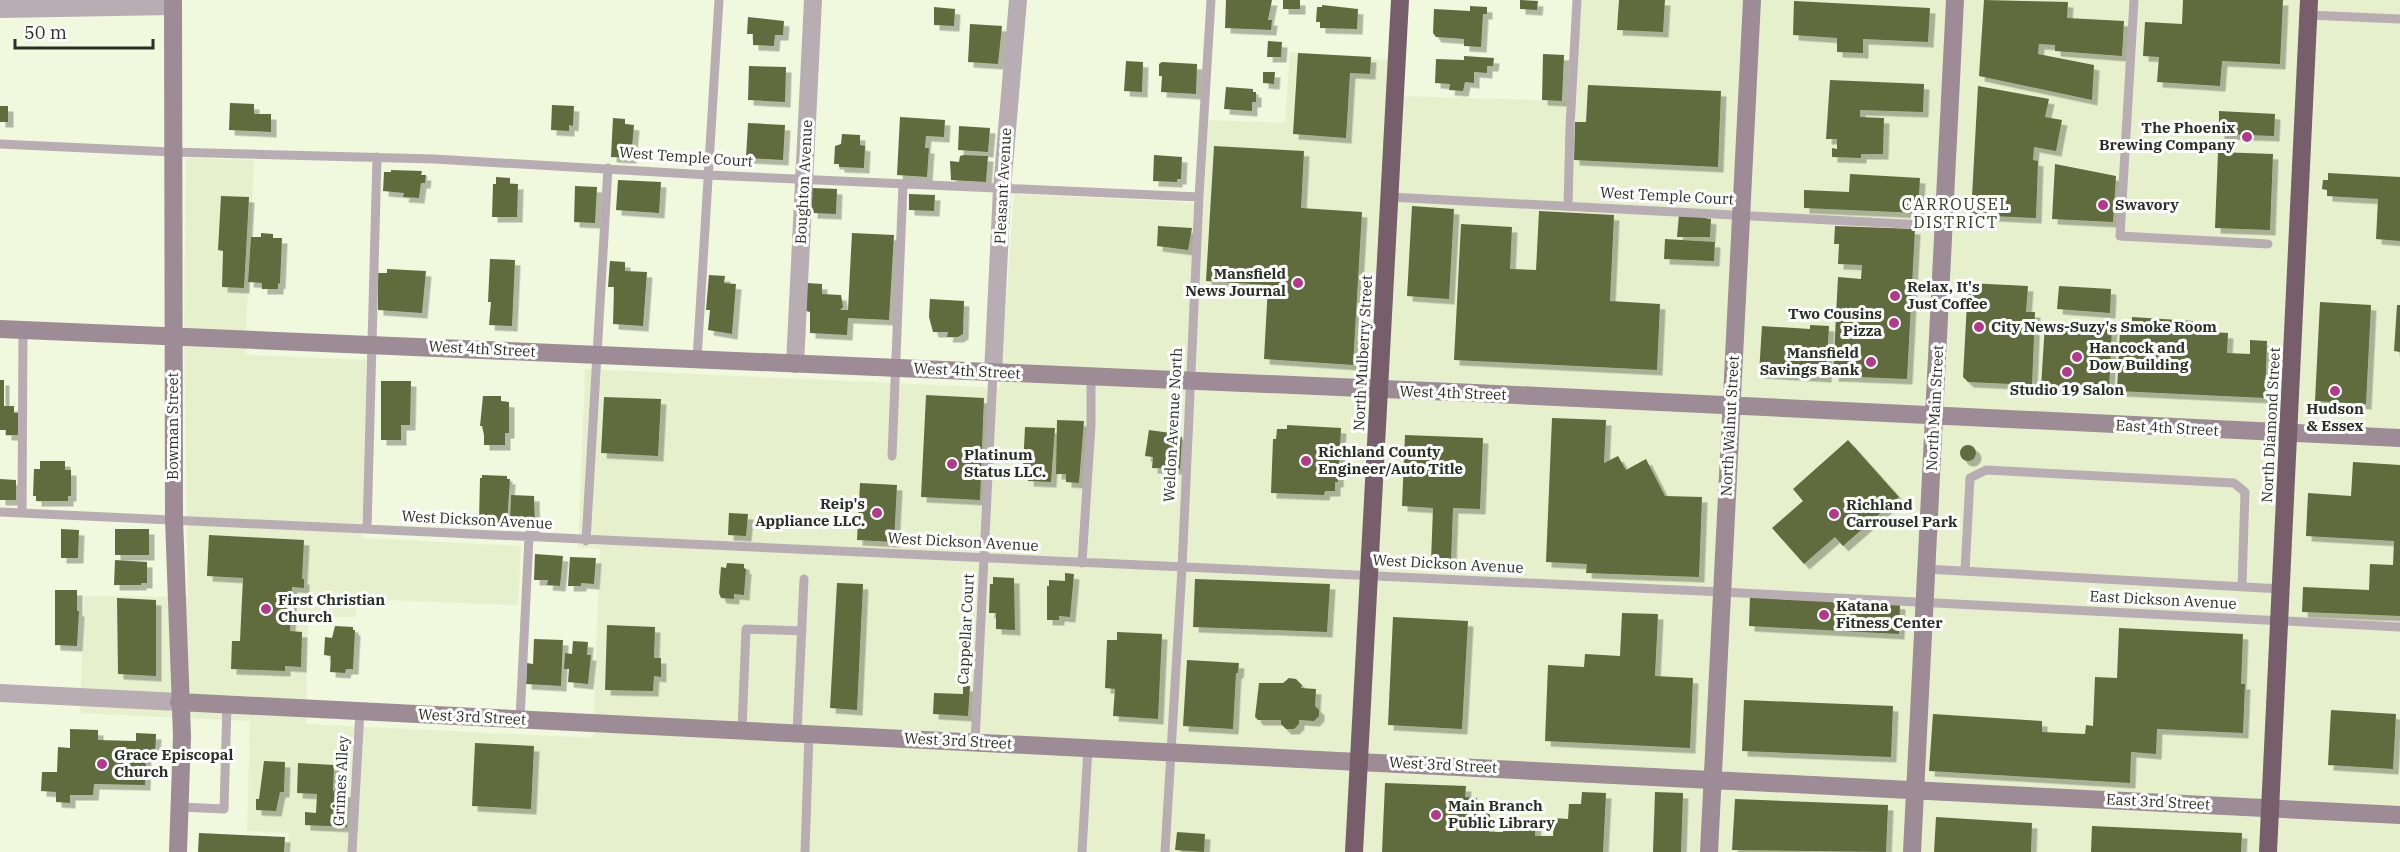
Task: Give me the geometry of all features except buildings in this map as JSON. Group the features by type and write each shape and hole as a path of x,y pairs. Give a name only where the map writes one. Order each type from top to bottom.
{"highway":[{"name":"North Mulberry Street","path":"1354,852 1400,0"},
{"name":"North Diamond Street","path":"2268,852 2308,8"}],"street":[{"name":"Boughton Avenue","path":"795,364 813,0"},
{"name":"Pleasant Avenue","path":"993,373 1002,189 1018,0"},
{"name":"North Walnut Street","path":"1709,852 1752,0"},
{"name":"North Main Street","path":"1912,852 1955,0"},
{"path":"0,9 173,3"},
{"name":"Bowman Street","path":"173,3 174,519 182,736 178,852"},
{"name":"West 4th Street","path":"0,329 1935,416"},
{"name":"East 4th Street","path":"1935,416 2400,438"},
{"name":"West 3rd Street","path":"0,693 1915,789"},
{"name":"East 3rd Street","path":"1915,789 2400,815"}],"lane":[{"path":"697,359 719,0"},
{"name":"Weldon Avenue North","path":"1165,852 1211,0"},
{"path":"1568,206 1577,0"},
{"path":"2134,0 2120,236 2268,244"},
{"path":"2308,8 2400,19"},
{"name":"West Temple Court","path":"0,144 172,152 377,157 708,175 1199,197"},
{"path":"367,530 377,157"},
{"path":"586,540 608,168"},
{"path":"892,456 903,184"},
{"name":"West Temple Court","path":"1389,197 1943,226"},
{"path":"22,513 23,330"},
{"name":"Cappellar Court","path":"975,742 993,373"},
{"path":"1082,563 1091,425 1091,377"},
{"path":"1965,571 1970,478 1986,470 2234,483 2245,492 2242,586"},
{"name":"West Dickson Avenue","path":"0,512 1924,602"},
{"path":"519,719 529,537"},
{"path":"1926,569 2281,590"},
{"path":"804,579 802,631 805,852"},
{"name":"East Dickson Avenue","path":"1924,602 2400,627"},
{"path":"742,730 746,628 802,631"},
{"path":"180,807 224,809 227,705"},
{"name":"Grimes Alley","path":"352,852 360,711"},
{"path":"1082,852 1088,748"}],"shaded area":[{"path":"1573,0 2400,0 2400,852 288,852 289,833 247,831 250,721 80,713 84,596 188,597 184,326 186,158 254,160 245,355 367,360 362,538 521,546 518,605 356,599 356,617 308,617 306,724 593,738 600,549 578,548 585,369 1000,388 1014,194 1204,203 1208,120 1285,123 1290,52 1400,61 1397,96 1569,101"}],"place":[{"name":"The Phoenix Brewing Company","path":"2247,137"},
{"name":"Swavory","path":"2103,205"},
{"name":"Mansfield News Journal","path":"1298,283"},
{"name":"Relax, It's Just Coffee","path":"1895,296"},
{"name":"Two Cousins Pizza","path":"1894,323"},
{"name":"City News-Suzy's Smoke Room","path":"1979,327"},
{"name":"Hancock and Dow Building","path":"2077,357"},
{"name":"Mansfield Savings Bank","path":"1871,362"},
{"name":"Studio 19 Salon","path":"2067,372"},
{"name":"Hudson & Essex","path":"2335,391"},
{"name":"Richland County Engineer/Auto Title","path":"1306,461"},
{"name":"Platinum Status LLC.","path":"952,464"},
{"name":"Reip's Appliance LLC.","path":"877,513"},
{"name":"Richland Carrousel Park","path":"1834,514"},
{"name":"First Christian Church","path":"266,609"},
{"name":"Katana Fitness Center","path":"1824,615"},
{"name":"Grace Episcopal Church","path":"102,764"},
{"name":"Main Branch Public Library","path":"1436,815"}],"district":[{"name":"CARROUSEL DISTRICT","path":"1956,213"}]}
